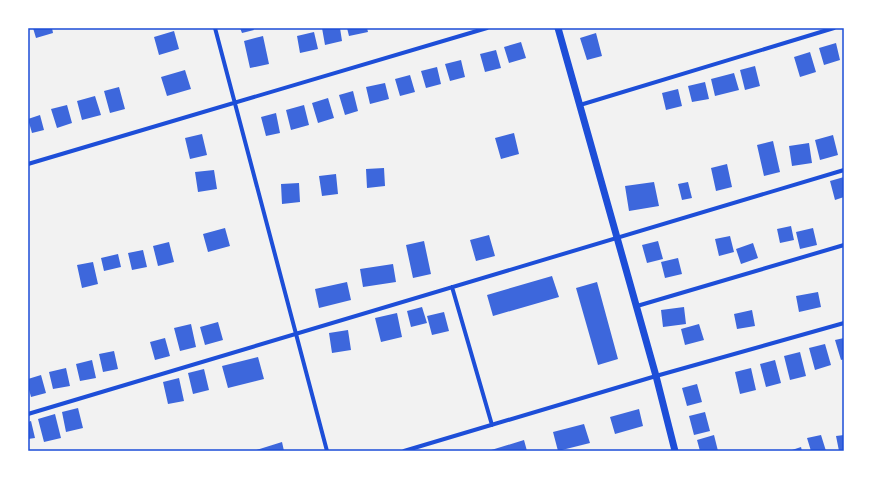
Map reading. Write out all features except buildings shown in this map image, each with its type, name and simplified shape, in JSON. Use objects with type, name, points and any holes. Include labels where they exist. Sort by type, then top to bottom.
[{"type":"street","points":[[215,28],[327,451]]},
{"type":"street","points":[[28,164],[488,28]]},
{"type":"street","points":[[558,28],[637,306],[675,451]]},
{"type":"street","points":[[580,105],[834,28]]},
{"type":"street","points":[[28,414],[844,170]]},
{"type":"street","points":[[637,306],[844,245]]},
{"type":"street","points":[[452,287],[492,425]]},
{"type":"street","points":[[404,451],[656,376],[844,323]]}]
